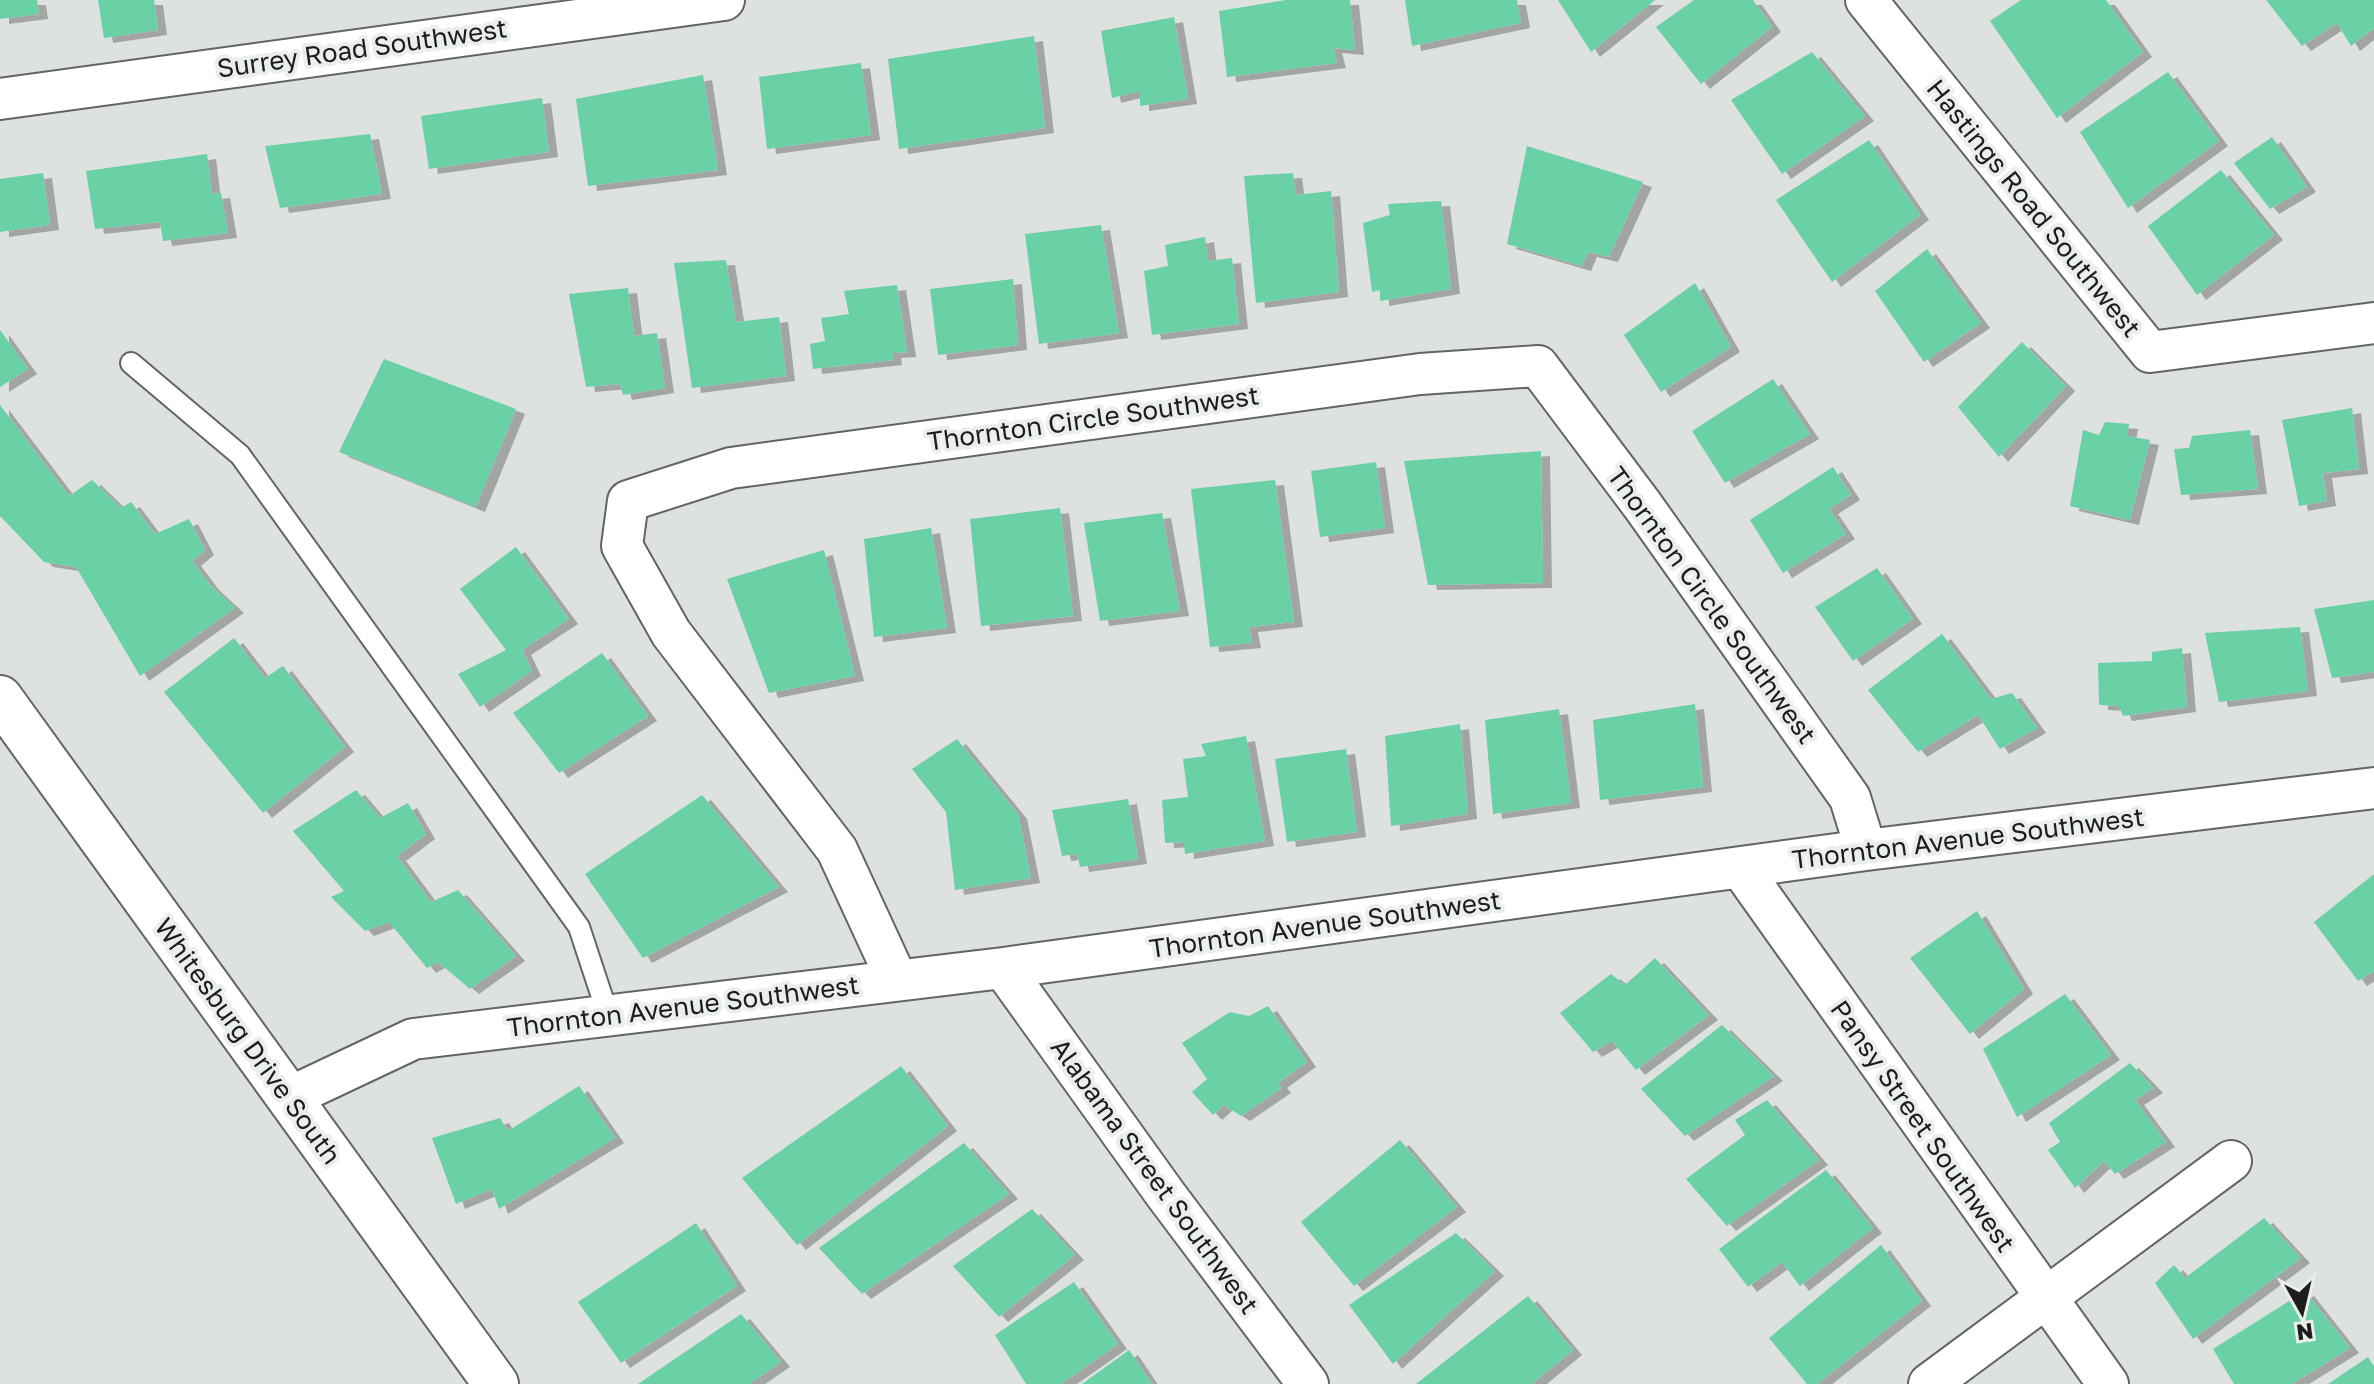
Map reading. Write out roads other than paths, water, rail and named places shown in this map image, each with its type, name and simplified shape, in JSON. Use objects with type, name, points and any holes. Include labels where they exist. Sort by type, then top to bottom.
[{"type":"main road","name":"Whitesburg Drive South","points":[[0,698],[496,1384]]},
{"type":"street","name":"Surrey Road Southwest","points":[[0,99],[465,16],[724,0]]},
{"type":"street","name":"Hastings Road Southwest","points":[[1866,0],[2150,352],[2374,323]]},
{"type":"street","name":"Thornton Circle Southwest","points":[[897,980],[837,850],[671,633],[622,546],[628,501],[731,468],[1420,374],[1538,366],[1643,506],[1850,798],[1866,850]]},
{"type":"street","name":"Thornton Avenue Southwest","points":[[288,1098],[413,1039],[1003,968],[1866,850],[2374,788]]},
{"type":"street","name":"Pansy Street Southwest","points":[[1740,867],[2108,1384]]},
{"type":"street","name":"Alabama Street Southwest","points":[[1003,968],[1166,1195],[1308,1384]]},
{"type":"street","points":[[1929,1384],[2231,1161]]},
{"type":"lane","points":[[131,363],[240,455],[579,927],[608,1015]]}]
